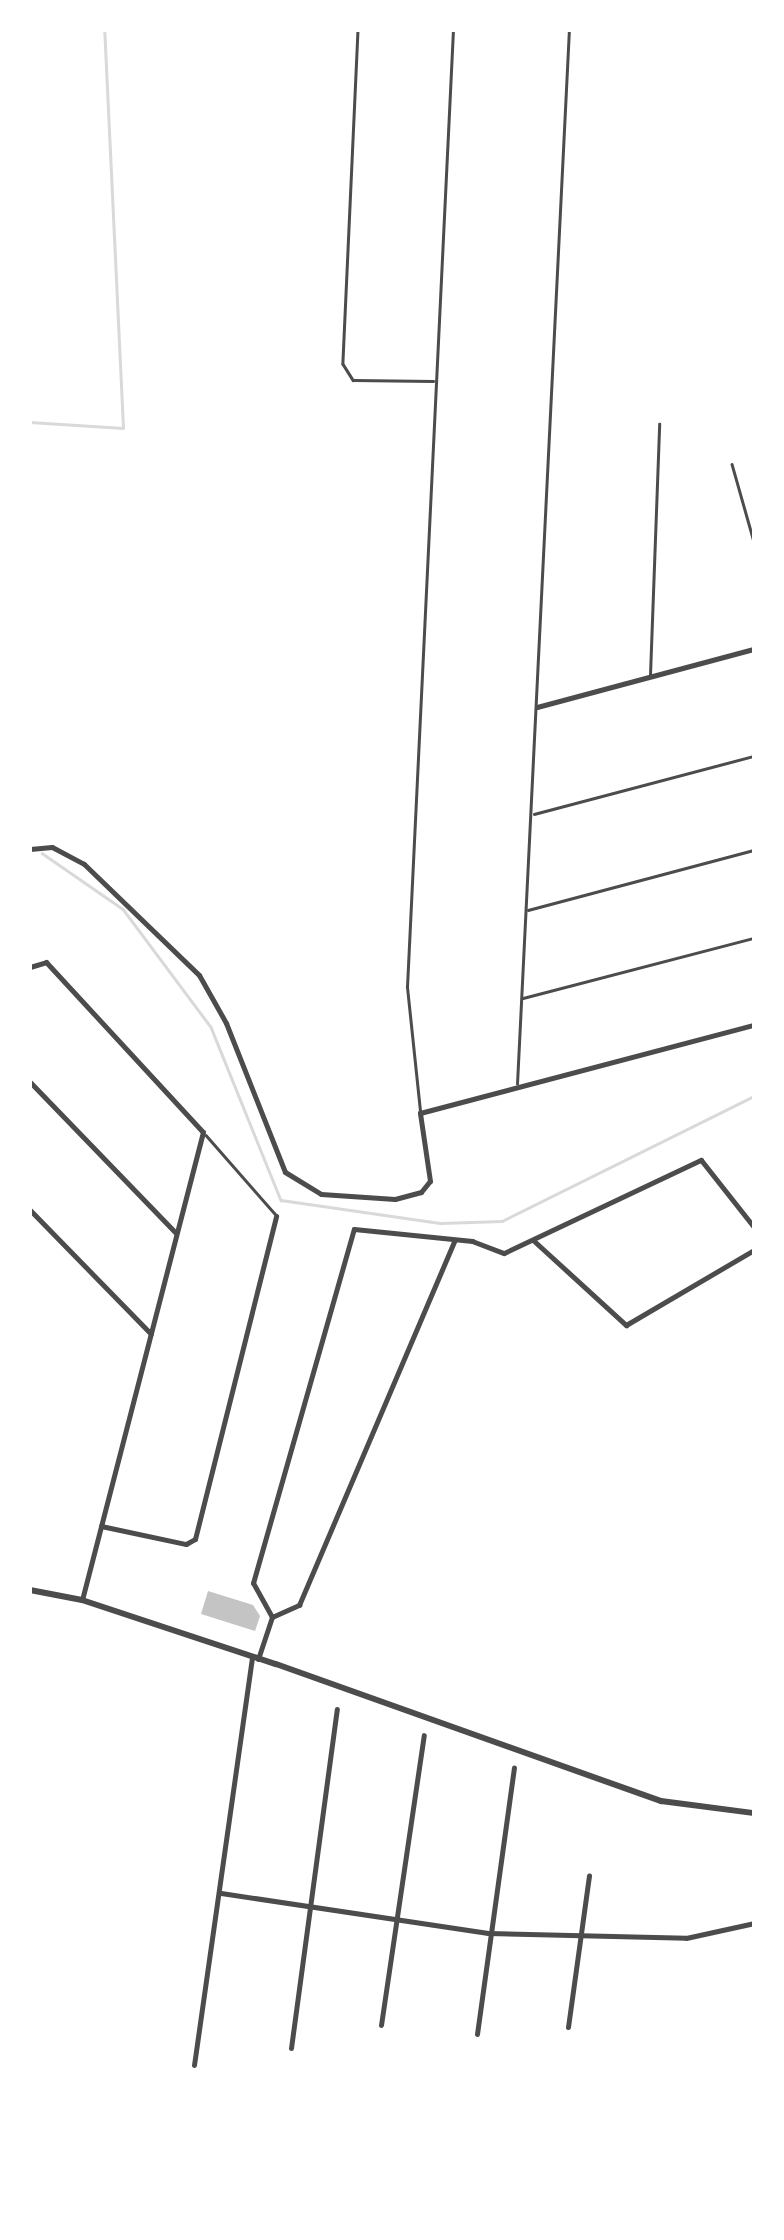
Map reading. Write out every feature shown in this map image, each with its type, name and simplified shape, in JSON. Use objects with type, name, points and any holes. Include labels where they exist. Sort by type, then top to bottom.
[{"type":"street","points":[[537,707],[754,650]]},
{"type":"street","points":[[30,848],[52,847],[84,864],[199,975],[296,1184],[343,1197],[421,1192],[430,1180],[420,1113],[517,1084],[754,1025]]},
{"type":"street","points":[[30,967],[46,962],[203,1132],[82,1600]]},
{"type":"street","points":[[30,1082],[176,1234]]},
{"type":"street","points":[[272,1617],[253,1583],[354,1229],[454,1241],[504,1254],[702,1160],[754,1227]]},
{"type":"street","points":[[30,1210],[150,1334]]},
{"type":"street","points":[[101,1526],[179,1542],[195,1539],[276,1216]]},
{"type":"street","points":[[194,2065],[255,1658],[272,1617],[298,1605],[454,1241]]},
{"type":"street","points":[[534,1241],[626,1325],[754,1250]]},
{"type":"street","points":[[30,1590],[82,1600],[660,1801],[754,1812]]},
{"type":"street","points":[[290,2048],[337,1709]]},
{"type":"street","points":[[381,2025],[424,1735]]},
{"type":"street","points":[[477,2034],[488,1933],[514,1768]]},
{"type":"street","points":[[568,2028],[590,1875]]},
{"type":"street","points":[[221,1893],[488,1933],[686,1938],[754,1922]]},
{"type":"lane","points":[[358,30],[343,364],[353,380],[435,381]]},
{"type":"lane","points":[[420,1113],[407,988],[453,30]]},
{"type":"lane","points":[[517,1084],[569,30]]},
{"type":"lane","points":[[650,677],[660,424]]},
{"type":"lane","points":[[732,464],[754,542]]},
{"type":"lane","points":[[532,814],[754,756]]},
{"type":"lane","points":[[527,910],[754,850]]},
{"type":"lane","points":[[521,999],[754,938]]},
{"type":"lane","points":[[203,1132],[276,1216]]},
{"type":"building","points":[[208,1591],[253,1605],[260,1616],[255,1631],[201,1614]]},
{"type":"waterway","points":[[30,422],[123,428],[104,30]]},
{"type":"waterway","points":[[42,853],[123,909],[211,1027],[281,1200],[441,1223],[502,1221],[754,1096]]}]
